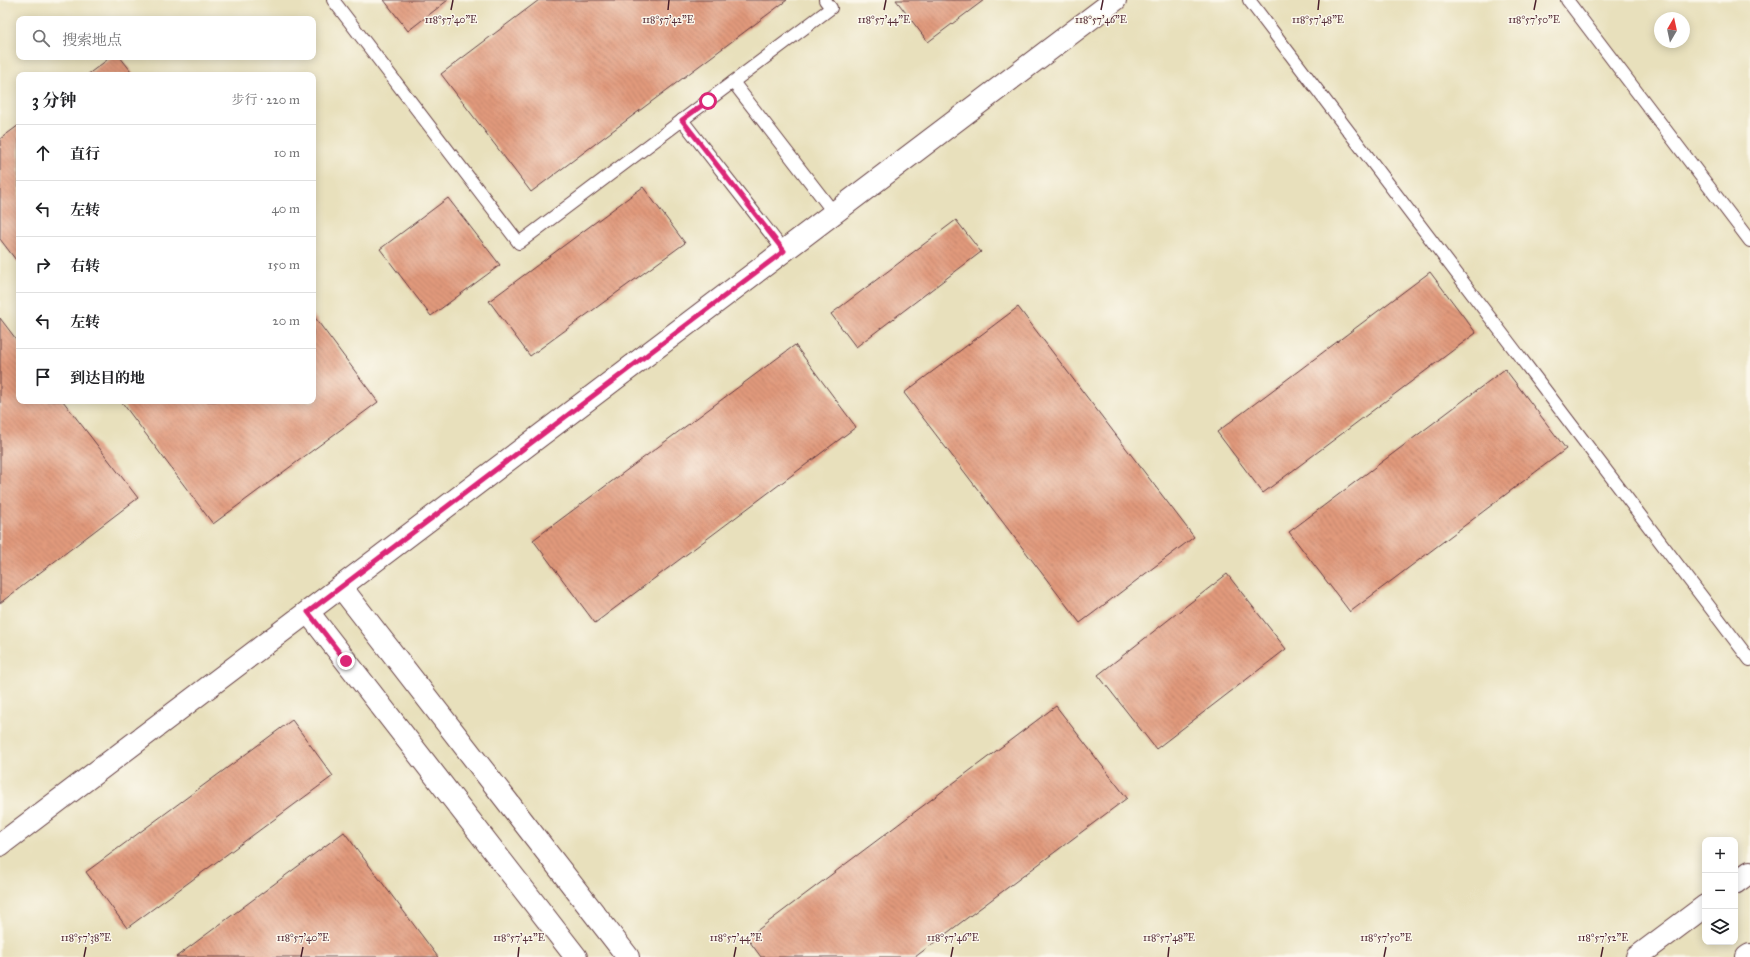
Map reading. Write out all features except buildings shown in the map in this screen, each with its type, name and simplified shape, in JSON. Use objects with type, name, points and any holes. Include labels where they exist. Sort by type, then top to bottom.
[{"type":"street","points":[[0,845],[1115,0]]},
{"type":"street","points":[[341,587],[628,957]]},
{"type":"street","points":[[308,612],[576,957]]},
{"type":"street","points":[[1738,881],[1750,872]]},
{"type":"street","points":[[1637,957],[1702,908]]},
{"type":"lane","points":[[333,0],[520,243],[831,8],[825,0]]},
{"type":"lane","points":[[1249,0],[1750,660]]},
{"type":"lane","points":[[1567,0],[1750,241]]},
{"type":"lane","points":[[733,82],[834,213]]},
{"type":"lane","points":[[682,120],[784,251]]},
{"type":"route","points":[[346,661],[308,612],[784,251],[682,120],[708,101]]}]
